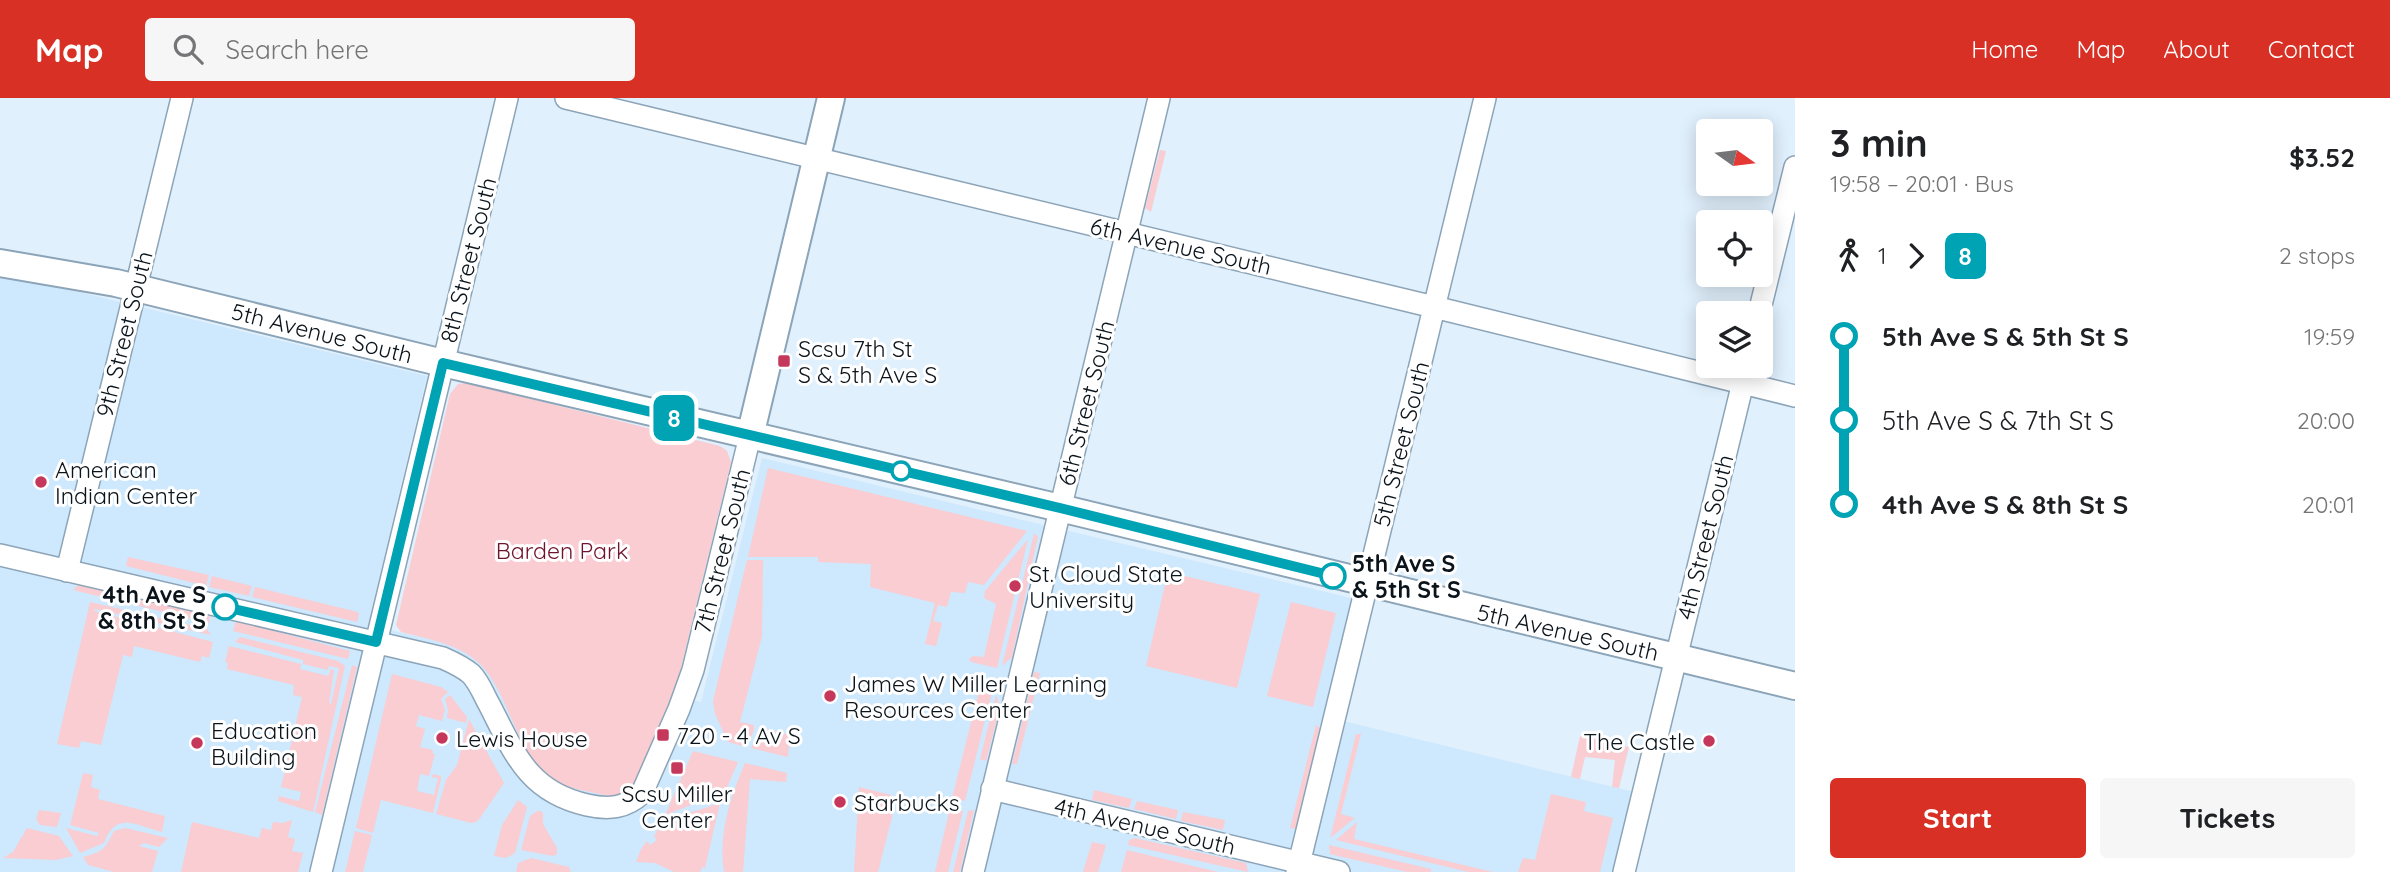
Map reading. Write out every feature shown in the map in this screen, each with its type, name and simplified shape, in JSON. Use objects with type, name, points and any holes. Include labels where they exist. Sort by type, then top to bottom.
[{"type":"street","name":"9th Street South","points":[[67,571],[126,285],[181,98]]},
{"type":"street","name":"8th Street South","points":[[321,872],[507,98]]},
{"type":"street","name":"6th Avenue South","points":[[566,98],[1434,307],[1696,364]]},
{"type":"street","name":"7th Street South","points":[[376,642],[443,658],[471,675],[520,763],[538,784],[560,798],[595,807],[618,808],[642,793],[680,709],[693,670],[831,98]]},
{"type":"street","name":"6th Street South","points":[[973,872],[1159,98]]},
{"type":"street","name":"5th Street South","points":[[1299,867],[1485,98]]},
{"type":"street","points":[[1762,301],[1795,167]]},
{"type":"street","name":"5th Avenue South","points":[[0,244],[126,285]]},
{"type":"street","name":"5th Avenue South","points":[[0,263],[126,285],[1795,686]]},
{"type":"street","name":"4th Street South","points":[[1624,872],[1744,378]]},
{"type":"street","name":"6th Avenue South","points":[[1752,378],[1795,396]]},
{"type":"street","points":[[0,555],[376,642]]},
{"type":"street","name":"4th Avenue South","points":[[992,789],[1299,867],[1339,872]]},
{"type":"shaded area","name":"St. Cloud State University","points":[[0,273],[427,376],[368,625],[701,702],[762,458],[1355,599],[1327,717],[1634,792],[1615,872],[0,872]]},
{"type":"green space","points":[[1160,150],[1166,151],[1151,212],[1145,208]]},
{"type":"green space","name":"Barden Park","points":[[467,383],[720,446],[727,451],[731,462],[678,680],[637,782],[621,795],[611,796],[574,788],[559,783],[544,772],[532,759],[500,693],[480,664],[453,647],[401,632],[396,625],[450,394],[458,384]]},
{"type":"green space","points":[[768,468],[1027,531],[984,585],[968,582],[965,593],[951,592],[947,607],[938,605],[933,621],[942,623],[936,646],[925,644],[935,603],[870,587],[871,564],[818,562],[818,557],[748,557]]},
{"type":"green space","points":[[1034,534],[1038,536],[1012,657],[1002,666]]},
{"type":"green space","points":[[1028,539],[997,668],[971,662],[969,659],[973,656],[984,657],[996,604],[984,598],[985,591]]},
{"type":"green space","points":[[128,557],[209,575],[206,586],[126,566]]},
{"type":"green space","points":[[747,560],[763,560],[762,636],[740,722],[754,725],[746,747],[728,742],[715,714],[713,701]]},
{"type":"green space","points":[[1168,572],[1260,594],[1237,688],[1146,666]]},
{"type":"green space","points":[[212,576],[252,586],[249,596],[209,587]]},
{"type":"green space","points":[[79,584],[210,614],[209,623],[73,590]]},
{"type":"green space","points":[[255,587],[354,611],[359,613],[357,622],[252,597]]},
{"type":"green space","points":[[90,602],[207,629],[211,635],[95,609],[94,611],[213,642],[209,658],[202,656],[200,662],[134,646],[132,657],[123,655],[101,745],[81,741],[79,748],[57,744]]},
{"type":"green space","points":[[1291,602],[1336,613],[1313,707],[1267,696]]},
{"type":"green space","points":[[236,621],[350,651],[348,659],[233,631]]},
{"type":"green space","points":[[240,637],[338,661],[345,666],[313,812],[278,801],[279,796],[299,801],[301,792],[281,787],[302,697],[293,695],[294,685],[227,669],[228,663],[225,662],[229,646],[301,664],[300,669],[328,676],[331,669],[334,670],[331,704],[339,668],[329,666],[328,670],[303,664],[303,660],[235,642]]},
{"type":"green space","points":[[352,665],[357,667],[322,815],[315,812]]},
{"type":"green space","points":[[1034,672],[1040,673],[1017,764],[1012,764]]},
{"type":"green space","points":[[392,674],[441,687],[448,692],[441,699],[445,710],[442,721],[419,715],[416,726],[425,729],[420,747],[433,750],[432,753],[435,754],[429,776],[420,774],[417,791],[434,795],[438,778],[432,777],[433,774],[441,776],[441,779],[433,813],[381,800],[373,833],[356,828]]},
{"type":"green space","points":[[967,686],[992,692],[965,801],[952,798],[978,695],[964,690]]},
{"type":"green space","points":[[450,695],[467,717],[466,723],[447,718],[445,699]]},
{"type":"green space","points":[[996,695],[1000,707],[986,761],[980,759]]},
{"type":"green space","points":[[469,719],[504,783],[480,818],[471,823],[436,814],[446,780],[457,765]]},
{"type":"green space","points":[[1316,725],[1321,729],[1297,829],[1290,828]]},
{"type":"green space","points":[[762,728],[790,735],[788,757],[751,748]]},
{"type":"green space","points":[[1356,734],[1361,734],[1341,814],[1355,818],[1330,838]]},
{"type":"green space","points":[[1580,736],[1629,747],[1619,788],[1612,787],[1615,760],[1585,757],[1580,779],[1571,777]]},
{"type":"green space","points":[[693,751],[738,762],[725,792],[665,815]]},
{"type":"green space","points":[[745,763],[787,773],[786,782],[750,779],[743,872],[724,872],[724,830]]},
{"type":"green space","points":[[83,773],[93,775],[91,787],[100,790],[98,799],[165,816],[162,832],[135,824],[121,824],[114,827],[104,843],[80,853],[66,828],[97,836],[99,833],[70,825]]},
{"type":"green space","points":[[859,787],[891,795],[887,807],[894,809],[878,872],[854,872]]},
{"type":"green space","points":[[1094,790],[1132,799],[1129,808],[1092,800]]},
{"type":"green space","points":[[1551,794],[1586,802],[1584,811],[1613,818],[1600,872],[1518,872],[1523,858],[1535,860]]},
{"type":"green space","points":[[518,800],[527,807],[515,853],[506,858],[494,856],[502,825]]},
{"type":"green space","points":[[1137,801],[1178,810],[1176,819],[1134,809]]},
{"type":"green space","points":[[720,803],[705,868],[702,867],[700,872],[674,872],[655,863],[636,862],[647,841],[650,845],[657,840],[654,836],[662,822]]},
{"type":"green space","points":[[950,808],[963,811],[948,872],[935,872]]},
{"type":"green space","points":[[39,810],[61,813],[57,827],[40,825],[36,819]]},
{"type":"green space","points":[[974,810],[960,872],[953,872],[968,811]]},
{"type":"green space","points":[[537,811],[543,814],[543,824],[557,848],[557,854],[553,856],[521,850],[530,816]]},
{"type":"green space","points":[[1183,812],[1225,820],[1223,830],[1181,821]]},
{"type":"green space","points":[[292,820],[288,837],[295,839],[292,851],[303,853],[298,872],[181,872],[192,822],[259,838],[262,828],[271,830],[273,822]]},
{"type":"green space","points":[[1357,822],[1354,839],[1493,872],[1468,872],[1336,840]]},
{"type":"green space","points":[[27,828],[59,836],[73,856],[56,860],[3,858],[13,852]]},
{"type":"green space","points":[[125,828],[168,838],[159,847],[144,843],[139,846],[158,851],[152,872],[114,872],[88,865],[83,857],[99,851],[114,831]]},
{"type":"green space","points":[[355,831],[372,835],[363,872],[345,872]]},
{"type":"green space","points":[[1135,838],[1246,863],[1248,872],[1128,845],[1129,840]]},
{"type":"green space","points":[[1092,842],[1106,845],[1098,872],[1083,872]]},
{"type":"green space","points":[[1329,845],[1431,869],[1431,872],[1407,872],[1330,854]]},
{"type":"green space","points":[[1127,850],[1218,872],[1121,872]]},
{"type":"green space","points":[[531,858],[569,867],[571,872],[516,872],[518,863]]},
{"type":"bus line","name":"8","points":[[225,607],[376,642],[443,363],[1060,508],[1333,576]]},
{"type":"place","name":"Scsu 7th St S & 5th Ave S","points":[[784,361]]},
{"type":"place","name":"American Indian Center","points":[[41,482]]},
{"type":"place","name":"5th Ave S & 5th St S","points":[[1333,576]]},
{"type":"place","name":"St. Cloud State University","points":[[1015,586]]},
{"type":"place","name":"4th Ave S & 8th St S","points":[[225,607]]},
{"type":"place","name":"James W Miller Learning Resources Center","points":[[830,696]]},
{"type":"place","name":"720 - 4 Av S","points":[[663,735]]},
{"type":"place","name":"Lewis House","points":[[442,738]]},
{"type":"place","name":"The Castle","points":[[1709,741]]},
{"type":"place","name":"Education Building","points":[[197,743]]},
{"type":"place","name":"Scsu Miller Center","points":[[677,768]]},
{"type":"place","name":"Starbucks","points":[[840,802]]}]
